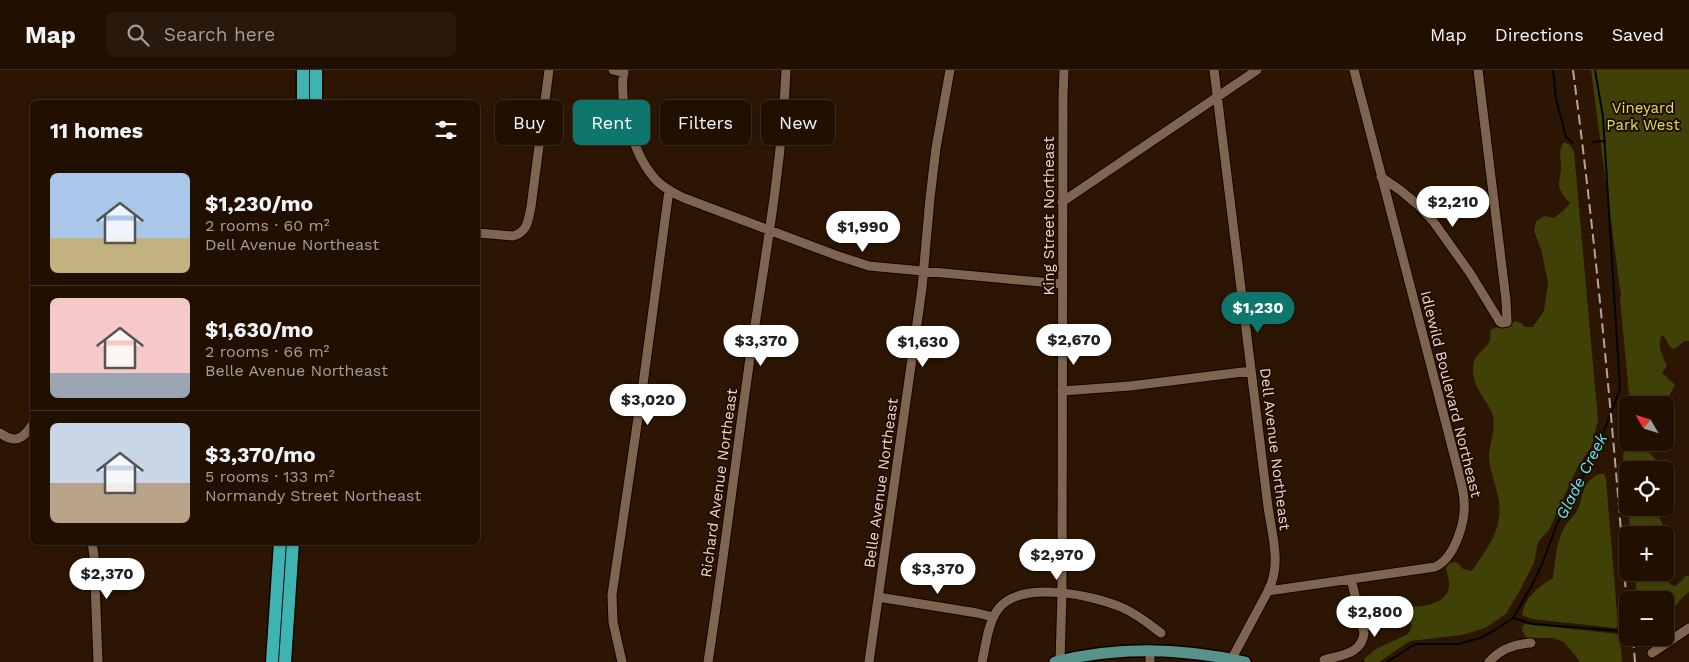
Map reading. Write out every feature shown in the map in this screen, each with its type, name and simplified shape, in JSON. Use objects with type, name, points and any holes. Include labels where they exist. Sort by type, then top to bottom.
[{"type":"highway","points":[[303,70],[303,100]]},
{"type":"highway","points":[[316,70],[316,100]]},
{"type":"highway","points":[[272,662],[280,545]]},
{"type":"highway","points":[[285,662],[293,545]]},
{"type":"main road","points":[[1058,662],[1106,653],[1150,656],[1186,652],[1245,662]]},
{"type":"street","points":[[480,233],[514,236],[518,235],[528,224],[549,70]]},
{"type":"street","points":[[613,70],[624,72],[624,102],[637,150],[651,174],[669,190],[684,198],[860,264],[1062,284]]},
{"type":"street","name":"Richard Avenue Northeast","points":[[708,662],[782,138],[786,70]]},
{"type":"street","name":"Belle Avenue Northeast","points":[[869,662],[924,271],[936,148],[950,70]]},
{"type":"street","name":"King Street Northeast","points":[[1058,662],[1062,593],[1064,70]]},
{"type":"street","name":"Dell Avenue Northeast","points":[[1214,70],[1276,567],[1275,576],[1268,592]]},
{"type":"street","points":[[1062,202],[1257,70]]},
{"type":"street","name":"Idlewild Boulevard Northeast","points":[[1268,592],[1436,567],[1451,553],[1456,542],[1465,508],[1458,470],[1354,70]]},
{"type":"street","points":[[1381,177],[1418,205],[1433,222],[1470,273],[1500,322],[1506,322],[1507,314],[1478,70]]},
{"type":"street","points":[[622,662],[613,622],[612,595],[669,190]]},
{"type":"street","points":[[1062,392],[1130,386],[1251,371]]},
{"type":"street","points":[[0,433],[7,438],[16,439],[28,432],[30,428]]},
{"type":"street","points":[[92,545],[98,662]]},
{"type":"street","points":[[1324,660],[1358,648],[1363,639],[1351,579]]},
{"type":"street","points":[[1231,661],[1268,592]]},
{"type":"street","points":[[982,662],[993,617],[1004,603],[1015,596],[1030,593],[1062,593],[1094,597],[1136,615],[1161,633]]},
{"type":"street","points":[[878,597],[993,617]]},
{"type":"street","points":[[1362,627],[1388,621]]},
{"type":"street","points":[[1652,653],[1689,628]]},
{"type":"street","points":[[1489,662],[1492,658],[1516,644],[1531,643]]},
{"type":"green space","name":"Vineyard Park West","points":[[1591,70],[1689,70],[1689,341],[1685,341],[1674,349],[1670,347],[1662,335],[1660,347],[1667,366],[1662,373],[1675,385],[1669,396],[1629,396],[1621,296]]},
{"type":"green space","points":[[1564,142],[1570,145],[1574,152],[1598,420],[1591,447],[1577,468],[1549,530],[1538,542],[1534,563],[1506,614],[1485,628],[1462,635],[1410,641],[1379,662],[1365,662],[1364,659],[1376,649],[1408,634],[1412,626],[1409,618],[1389,617],[1386,612],[1388,609],[1398,604],[1421,606],[1439,601],[1444,597],[1449,587],[1446,568],[1449,563],[1457,562],[1463,569],[1472,571],[1494,536],[1500,507],[1489,460],[1494,428],[1493,418],[1475,381],[1473,375],[1474,362],[1489,342],[1490,330],[1515,321],[1525,327],[1533,327],[1544,311],[1548,282],[1541,249],[1534,231],[1536,221],[1545,216],[1554,218],[1570,203],[1562,193],[1559,184],[1561,170],[1560,152]]},
{"type":"green space","points":[[1624,451],[1648,451],[1656,461],[1623,461]]},
{"type":"green space","points":[[1604,474],[1606,479],[1618,625],[1616,628],[1531,619],[1522,615],[1526,603],[1533,593],[1553,578],[1556,553],[1561,534],[1578,509],[1586,485],[1593,477]]},
{"type":"green space","points":[[1629,516],[1659,516],[1664,526],[1630,526]]},
{"type":"green space","points":[[1686,576],[1689,576],[1689,592],[1674,608],[1674,591],[1636,591],[1636,581],[1668,581],[1676,586]]},
{"type":"green space","points":[[1523,625],[1618,634],[1622,662],[1580,662],[1564,642],[1554,638],[1527,638],[1522,631]]},
{"type":"waterway","points":[[1553,70],[1556,99],[1566,137],[1573,143]]},
{"type":"waterway","name":"Glade Creek","points":[[1387,662],[1415,644],[1458,644],[1480,638],[1513,618],[1543,562],[1557,524],[1595,454],[1620,389],[1603,117],[1595,70]]},
{"type":"waterway","points":[[1593,142],[1604,141]]},
{"type":"waterway","points":[[1513,618],[1533,624],[1619,631]]},
{"type":"railway","points":[[1573,70],[1590,207],[1604,345],[1626,591]]},
{"type":"railway","points":[[1634,646],[1635,662]]}]
